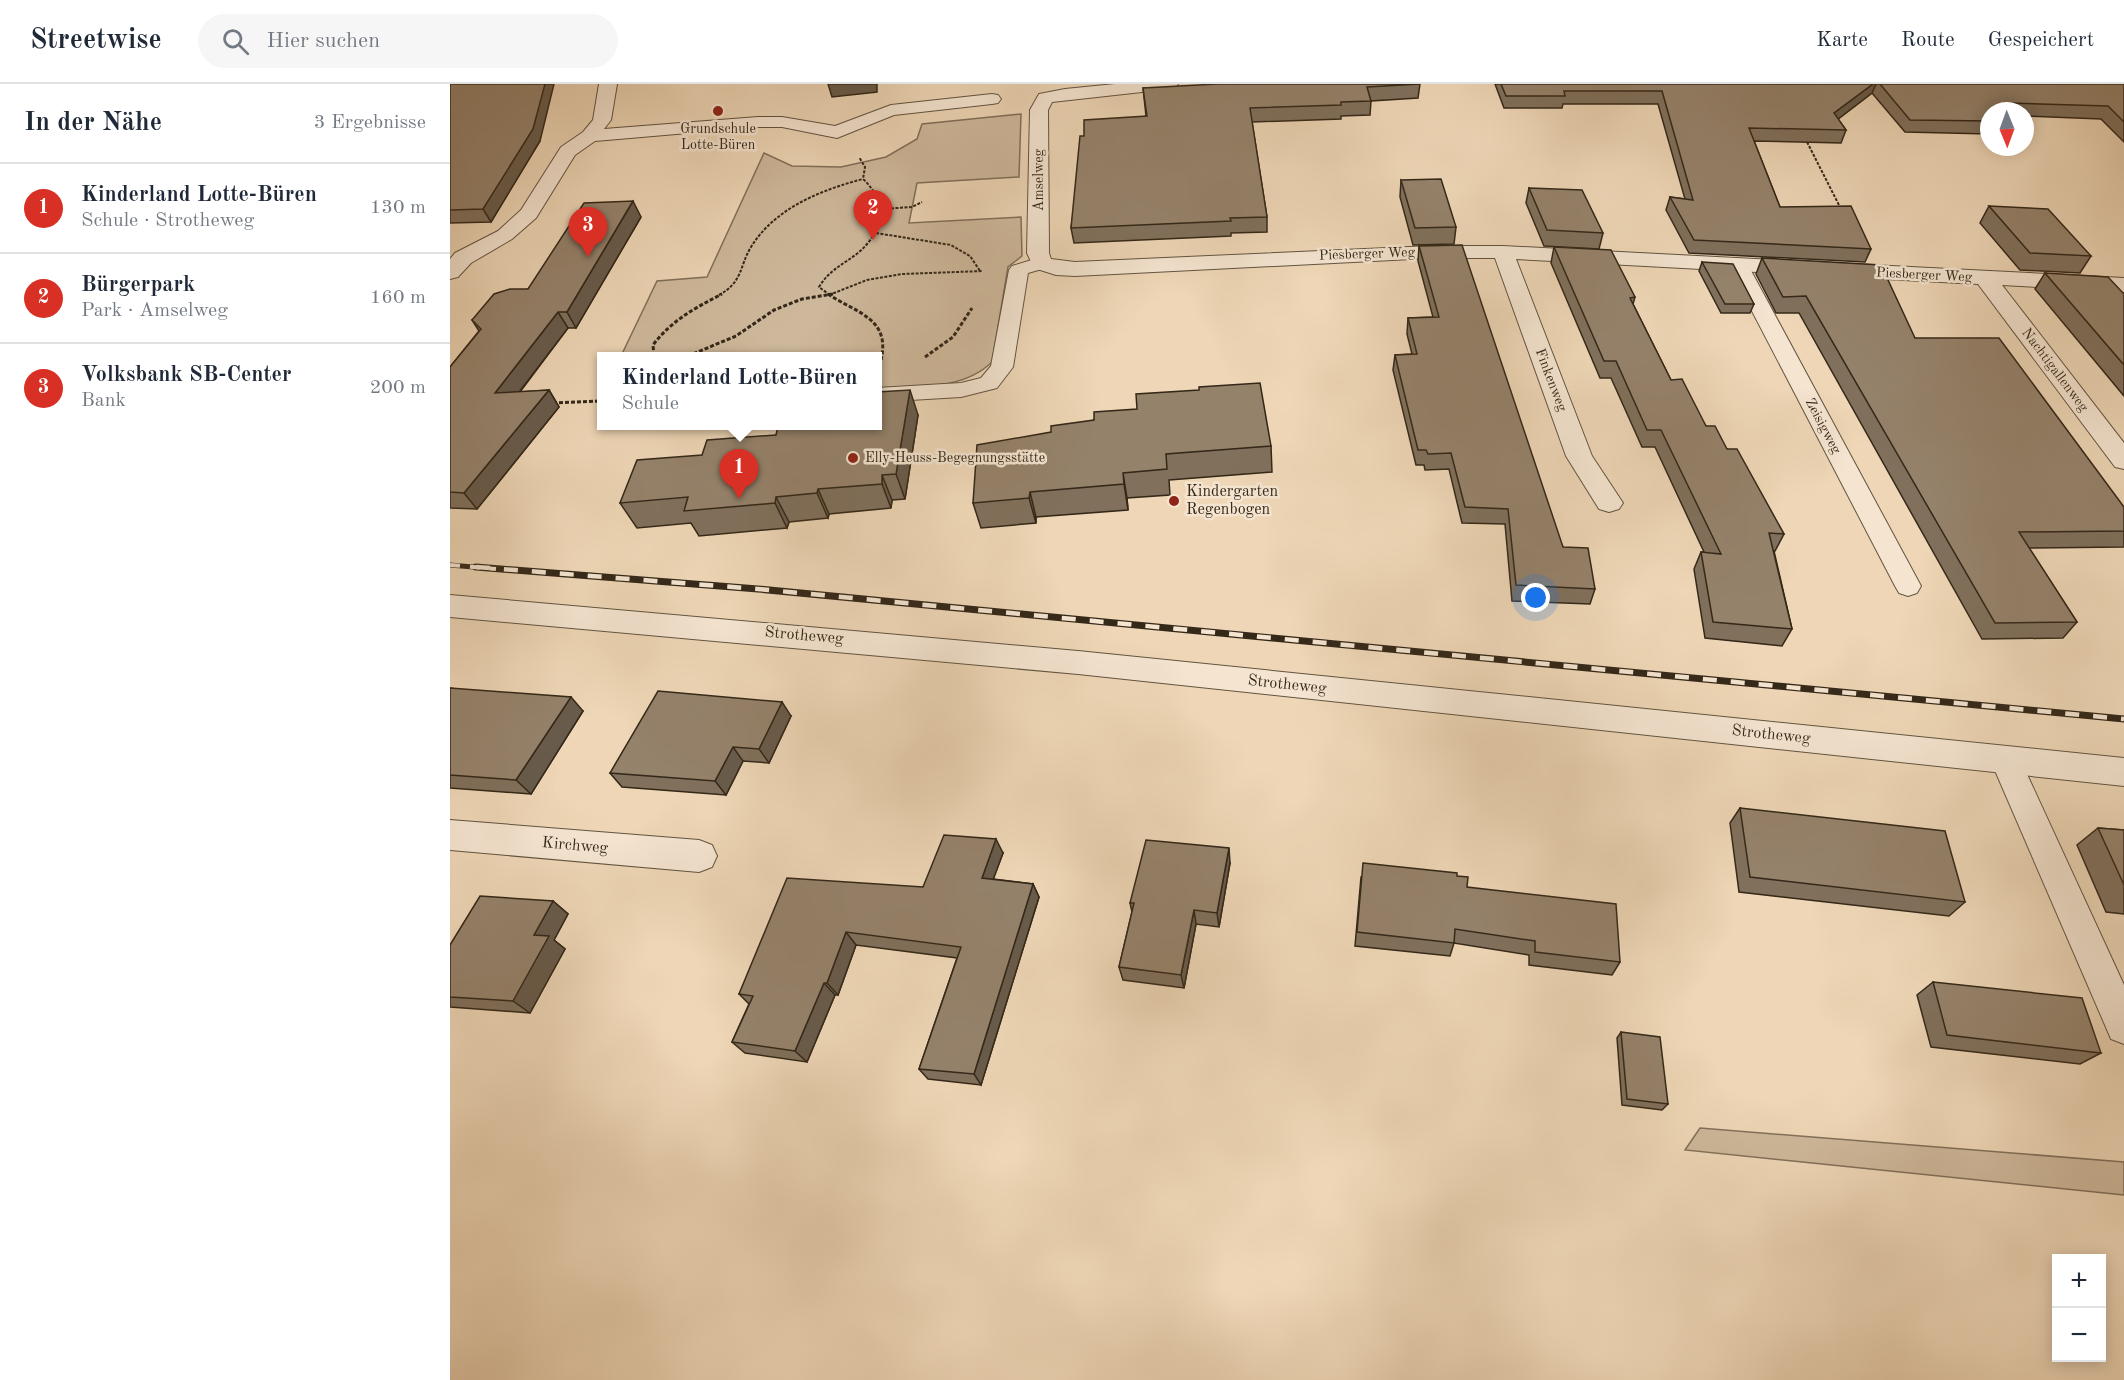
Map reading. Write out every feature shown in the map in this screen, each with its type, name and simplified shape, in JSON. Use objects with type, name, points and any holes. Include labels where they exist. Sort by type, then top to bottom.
[{"type":"street","points":[[454,262],[505,235],[529,214],[568,151],[590,135],[602,120],[609,84]]},
{"type":"street","name":"Amselweg","points":[[1042,263],[1038,253],[1040,110],[1045,98],[1168,84]]},
{"type":"street","points":[[590,135],[766,122],[782,122],[837,132],[891,110],[992,99]]},
{"type":"street","name":"Piesberger Weg","points":[[1042,263],[1056,268],[1075,269],[1340,255],[1503,252],[2124,285]]},
{"type":"street","name":"Finkenweg","points":[[1503,252],[1579,456],[1609,503]]},
{"type":"street","name":"Nachtigallenweg","points":[[1986,279],[2124,461]]},
{"type":"street","name":"Strotheweg","points":[[450,606],[681,624],[986,653],[2124,771]]},
{"type":"street","name":"Kirchweg","points":[[450,835],[699,856]]},
{"type":"lane","points":[[882,395],[961,390],[989,383],[1002,367],[1019,270],[1042,263]]},
{"type":"lane","name":"Zeisigweg","points":[[1738,265],[1908,586]]},
{"type":"lane","points":[[2005,759],[2124,1026]]},
{"type":"path","points":[[837,132],[859,156],[865,167],[863,179]]},
{"type":"path","points":[[1803,135],[1871,272]]},
{"type":"path","points":[[863,179],[879,194],[882,209],[876,233],[863,250],[823,278],[819,287],[828,296],[873,321],[885,334],[886,349],[882,358]]},
{"type":"path","points":[[654,352],[653,345],[666,328],[690,310],[729,290],[742,274],[749,250],[762,231],[807,197],[832,186],[863,179]]},
{"type":"path","points":[[882,209],[912,207],[922,202]]},
{"type":"path","points":[[876,233],[951,244],[970,256],[980,272],[978,280]]},
{"type":"path","points":[[699,352],[736,336],[774,310],[802,300],[828,296],[867,280],[902,274],[1019,270]]},
{"type":"path","points":[[921,359],[948,344],[964,326],[974,298]]},
{"type":"path","points":[[542,404],[597,401]]},
{"type":"shaded area","points":[[1021,114],[1019,177],[917,183],[909,223],[1021,217],[1022,256],[1008,267],[992,362],[967,378],[953,382],[923,387],[882,388],[882,352],[623,352],[657,281],[707,277],[764,153],[792,166],[841,167],[886,157],[917,139],[922,124]]},
{"type":"shaded area","points":[[1700,1128],[2124,1162],[2124,1195],[1685,1150]]},
{"type":"building","points":[[450,84],[545,84],[533,129],[483,209],[450,210]]},
{"type":"building","points":[[1217,84],[1420,84],[1367,87],[1371,101],[1341,102],[1341,105],[1250,108],[1267,217],[1230,218],[1231,221],[1071,228],[1080,136],[1084,136],[1084,120],[1147,116],[1143,88]]},
{"type":"building","points":[[1501,84],[1873,84],[1834,113],[1846,130],[1749,128],[1780,207],[1851,206],[1871,249],[1694,240],[1670,197],[1693,200],[1662,91],[1564,91],[1565,96],[1506,96]]},
{"type":"building","points":[[1880,84],[2124,84],[2124,122],[2108,106],[2034,102],[1980,102],[1980,121],[1910,120]]},
{"type":"building","points":[[1441,179],[1456,227],[1415,228],[1401,180]]},
{"type":"building","points":[[1529,188],[1582,190],[1603,233],[1547,230]]},
{"type":"building","points":[[633,201],[567,312],[558,312],[495,393],[549,390],[464,493],[450,492],[450,367],[481,329],[472,320],[494,294],[510,289],[528,289],[584,203]]},
{"type":"building","points":[[1989,206],[2048,209],[2091,256],[2030,253]]},
{"type":"building","points":[[1462,245],[1563,547],[1588,548],[1595,589],[1516,585],[1508,509],[1465,507],[1451,453],[1428,454],[1426,450],[1418,450],[1395,355],[1417,354],[1408,318],[1439,317],[1419,246]]},
{"type":"building","points":[[1554,247],[1611,250],[1635,297],[1630,298],[1671,380],[1682,379],[1706,426],[1715,426],[1727,449],[1737,449],[1784,534],[1769,533],[1792,629],[1713,622],[1701,552],[1721,554],[1661,430],[1647,430],[1616,361],[1604,361]]},
{"type":"building","points":[[1762,258],[1881,265],[1915,338],[1999,338],[2124,507],[2124,531],[2019,532],[2077,622],[1995,623],[1806,296],[1783,297]]},
{"type":"building","points":[[1702,262],[1733,264],[1754,304],[1725,304]]},
{"type":"building","points":[[2045,273],[2108,277],[2124,294],[2124,365]]},
{"type":"building","points":[[1260,383],[1271,446],[1166,454],[1167,469],[1123,473],[1124,484],[1030,492],[1029,498],[973,503],[977,445],[1051,432],[1051,426],[1094,420],[1094,412],[1137,409],[1136,394]]},
{"type":"building","points":[[910,390],[896,474],[882,475],[882,484],[818,489],[817,493],[776,497],[775,503],[684,511],[688,497],[620,503],[637,460],[702,455],[707,440],[776,435],[777,430],[882,430],[882,392]]},
{"type":"building","points":[[450,688],[571,697],[516,780],[450,775]]},
{"type":"building","points":[[658,691],[782,702],[759,749],[733,747],[715,781],[610,773]]},
{"type":"building","points":[[1740,808],[1945,831],[1965,902],[1750,877]]},
{"type":"building","points":[[2098,828],[2124,830],[2124,885]]},
{"type":"building","points":[[944,835],[996,839],[982,878],[1033,884],[974,1074],[919,1069],[961,947],[846,932],[827,983],[824,983],[795,1051],[732,1042],[753,996],[739,994],[787,878],[923,887]]},
{"type":"building","points":[[1146,840],[1229,848],[1217,913],[1194,910],[1181,975],[1119,967],[1134,903],[1130,903]]},
{"type":"building","points":[[1363,863],[1457,873],[1457,876],[1468,877],[1467,887],[1616,904],[1620,962],[1535,952],[1535,941],[1455,929],[1454,943],[1357,932]]},
{"type":"building","points":[[480,896],[553,901],[534,935],[549,936],[513,1001],[450,997],[450,945]]},
{"type":"building","points":[[1933,982],[2082,998],[2101,1053],[1947,1035]]},
{"type":"building","points":[[1621,1032],[1660,1037],[1668,1104],[1627,1099]]},
{"type":"railway","points":[[450,565],[496,569]]},
{"type":"railway","points":[[476,567],[758,589],[2124,719]]},
{"type":"place","name":"Grundschule Lotte-Büren","points":[[718,111]]},
{"type":"place","name":"Bürgerpark","points":[[873,240]]},
{"type":"place","name":"Volksbank SB-Center","points":[[588,257]]},
{"type":"place","name":"Elly-Heuss-Begegnungsstätte","points":[[853,458]]},
{"type":"place","name":"Kinderland Lotte-Büren","points":[[739,499]]},
{"type":"place","name":"Kindergarten Regenbogen","points":[[1174,501]]}]
